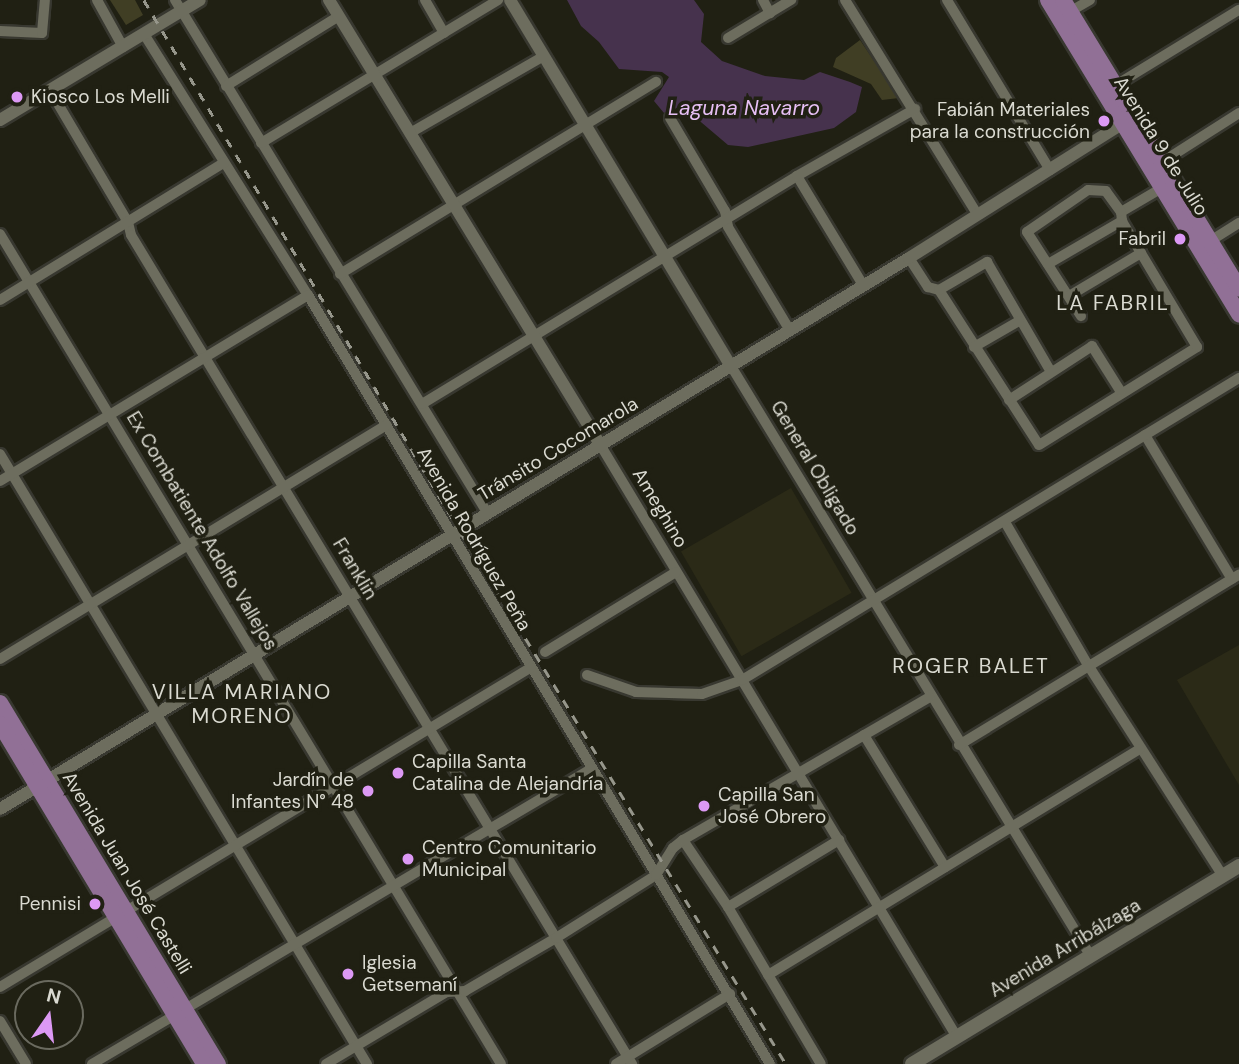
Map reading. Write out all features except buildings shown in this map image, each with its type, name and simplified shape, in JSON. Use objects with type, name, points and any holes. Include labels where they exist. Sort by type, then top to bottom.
[{"type":"main road","name":"Avenida 9 de Julio","points":[[1048,0],[1064,10],[1109,90],[1204,244],[1239,314]]},
{"type":"main road","name":"Avenida 9 de Julio","points":[[1204,244],[1239,288]]},
{"type":"main road","name":"Avenida Juan José Castelli","points":[[0,703],[42,785]]},
{"type":"main road","name":"Avenida Juan José Castelli","points":[[0,724],[42,785],[180,1013],[218,1064]]},
{"type":"main road","name":"Avenida Arribálzaga","points":[[912,1064],[1239,866]]},
{"type":"main road","name":"Avenida Juan José Castelli","points":[[180,1013],[204,1064]]},
{"type":"street","points":[[0,31],[42,33],[45,0]]},
{"type":"street","points":[[97,0],[123,47]]},
{"type":"street","points":[[1,119],[51,92],[144,34],[178,6],[200,0]]},
{"type":"street","name":"Ameghino","points":[[329,0],[957,1037]]},
{"type":"street","points":[[425,0],[444,33]]},
{"type":"street","points":[[261,143],[498,0]]},
{"type":"street","name":"General Obligado","points":[[510,0],[959,745],[1090,955]]},
{"type":"street","points":[[763,0],[770,13]]},
{"type":"street","points":[[728,38],[791,0]]},
{"type":"street","points":[[845,0],[915,109],[977,214]]},
{"type":"street","points":[[947,0],[1050,170]]},
{"type":"street","points":[[1064,10],[1090,0]]},
{"type":"street","name":"Avenida Rodríguez Peña","points":[[178,6],[488,514]]},
{"type":"street","points":[[1109,90],[1239,10]]},
{"type":"street","points":[[226,86],[339,16]]},
{"type":"street","name":"Avenida Rodríguez Peña","points":[[144,34],[308,295],[770,1064]]},
{"type":"street","points":[[410,133],[542,57]]},
{"type":"street","points":[[340,274],[656,82]]},
{"type":"street","name":"Franklin","points":[[51,92],[128,222],[131,235],[630,1061]]},
{"type":"street","points":[[422,404],[797,176],[915,109]]},
{"type":"street","points":[[1156,166],[1239,113]]},
{"type":"street","points":[[670,118],[727,218],[728,227],[789,329]]},
{"type":"street","name":"Tránsito Cocomarola","points":[[0,809],[601,446],[1128,121]]},
{"type":"street","points":[[0,300],[224,163]]},
{"type":"street","points":[[797,176],[863,285]]},
{"type":"street","points":[[1048,264],[1167,185]]},
{"type":"street","points":[[909,258],[928,287],[939,290],[1039,445],[1197,347],[1106,191],[1088,190],[1027,232],[1081,316]]},
{"type":"street","points":[[1204,244],[1239,223]]},
{"type":"street","name":"Ex Combatiente Adolfo Vallejos","points":[[0,234],[255,654],[455,992],[501,1064]]},
{"type":"street","points":[[1069,296],[1141,253]]},
{"type":"street","points":[[939,290],[987,262],[1019,312],[1019,321],[1051,372]]},
{"type":"street","points":[[0,481],[308,295]]},
{"type":"street","points":[[974,347],[1019,321]]},
{"type":"street","points":[[1009,400],[1092,346],[1121,392]]},
{"type":"street","points":[[587,674],[636,692],[702,694],[742,680],[1239,378]]},
{"type":"street","points":[[0,659],[387,425]]},
{"type":"street","points":[[959,745],[1236,577],[1145,435]]},
{"type":"street","points":[[0,454],[367,1064]]},
{"type":"street","points":[[1005,522],[1088,665],[1223,876]]},
{"type":"street","points":[[545,652],[676,572]]},
{"type":"street","points":[[0,987],[530,668]]},
{"type":"street","points":[[326,1064],[447,992],[465,991],[556,938],[656,875],[673,848],[682,840],[930,697]]},
{"type":"street","points":[[864,735],[945,867]]},
{"type":"street","points":[[768,975],[1140,749]]},
{"type":"street","points":[[92,1064],[296,946],[591,769]]},
{"type":"street","points":[[682,840],[728,907],[821,1064]]},
{"type":"street","points":[[728,907],[839,840]]},
{"type":"street","points":[[616,1064],[630,1061],[730,994]]},
{"type":"street","points":[[0,1021],[26,1064]]},
{"type":"shaded area","points":[[110,0],[135,0],[143,15],[126,25]]},
{"type":"shaded area","points":[[860,40],[899,98],[882,100],[871,84],[833,67],[836,58]]},
{"type":"shaded area","points":[[791,488],[852,593],[742,656],[681,552]]},
{"type":"shaded area","points":[[1239,645],[1239,785],[1177,680]]},
{"type":"water","name":"Laguna Navarro","points":[[567,0],[694,0],[704,14],[701,42],[722,61],[765,76],[804,80],[820,72],[850,82],[862,87],[856,112],[834,128],[748,147],[728,145],[682,106],[664,113],[654,101],[669,77],[662,72],[619,69],[599,42],[581,26]]},
{"type":"railway","points":[[144,0],[460,531],[786,1064]]},
{"type":"place","name":"Kiosco Los Melli","points":[[17,97]]},
{"type":"place","name":"Fabián Materiales para la construcción","points":[[1104,121]]},
{"type":"place","name":"Fabril","points":[[1180,239]]},
{"type":"place","name":"Capilla Santa Catalina de Alejandría","points":[[398,773]]},
{"type":"place","name":"Jardín de Infantes N° 48","points":[[368,791]]},
{"type":"place","name":"Capilla San José Obrero","points":[[704,806]]},
{"type":"place","name":"Centro Comunitario Municipal","points":[[408,859]]},
{"type":"place","name":"Pennisi","points":[[95,904]]},
{"type":"place","name":"Iglesia Getsemaní","points":[[348,974]]},
{"type":"district","name":"LA FABRIL","points":[[1113,303]]},
{"type":"district","name":"ROGER BALET","points":[[971,666]]},
{"type":"district","name":"VILLA MARIANO MORENO","points":[[242,704]]}]
